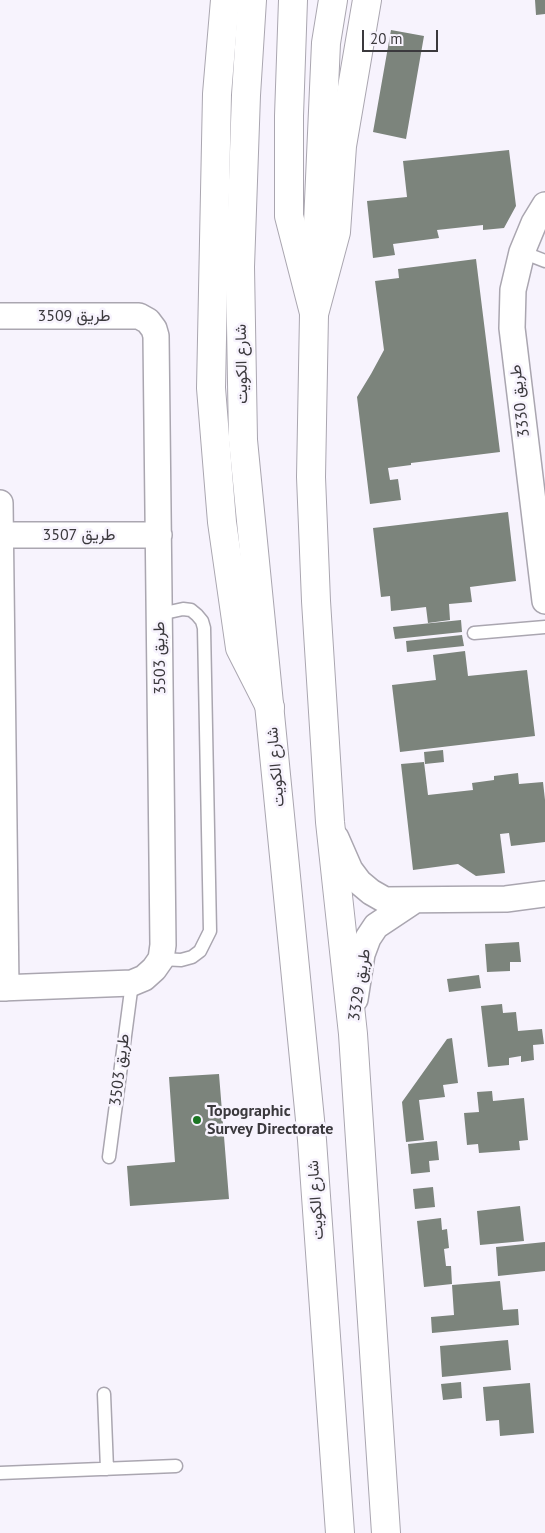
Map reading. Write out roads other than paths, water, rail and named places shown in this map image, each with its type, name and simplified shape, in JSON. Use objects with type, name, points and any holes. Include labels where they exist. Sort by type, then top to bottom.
[{"type":"main road","points":[[225,0],[217,94],[210,388],[222,522],[240,648],[270,707]]},
{"type":"main road","name":"شارع الكويت","points":[[252,0],[246,95],[240,267],[243,440],[312,1140],[340,1533]]},
{"type":"main road","points":[[293,0],[288,116],[290,216],[314,314]]},
{"type":"main road","points":[[333,0],[326,43],[314,314],[311,477],[330,822],[353,1034],[386,1533]]},
{"type":"main road","points":[[314,314],[336,232],[342,146],[368,0]]},
{"type":"street","name":"طريق 3330","points":[[545,205],[534,223],[522,252],[513,290],[512,328],[545,602]]},
{"type":"street","name":"طريق 3509","points":[[0,316],[139,316],[148,321]]},
{"type":"street","name":"طريق 3503","points":[[148,321],[154,329],[156,336],[163,945],[160,959]]},
{"type":"street","points":[[0,503],[3,988],[132,983],[144,978],[154,969],[160,959]]},
{"type":"street","name":"طريق 3507","points":[[0,534],[159,535]]},
{"type":"street","points":[[330,822],[342,855],[350,870],[359,882],[385,900],[506,898],[545,894]]},
{"type":"street","name":"طريق 3329","points":[[353,1034],[358,971],[368,938],[376,926],[415,900]]},
{"type":"lane","points":[[522,252],[545,261]]},
{"type":"lane","points":[[160,614],[183,609],[191,610],[202,621],[204,628],[210,930],[200,951],[192,956],[181,960],[160,959]]},
{"type":"lane","points":[[474,633],[545,628]]},
{"type":"lane","name":"طريق 3503","points":[[109,1157],[132,983]]},
{"type":"lane","points":[[104,1394],[107,1469]]},
{"type":"lane","points":[[0,1473],[176,1466]]},
{"type":"place","name":"Topographic Survey Directorate","points":[[197,1120]]}]
